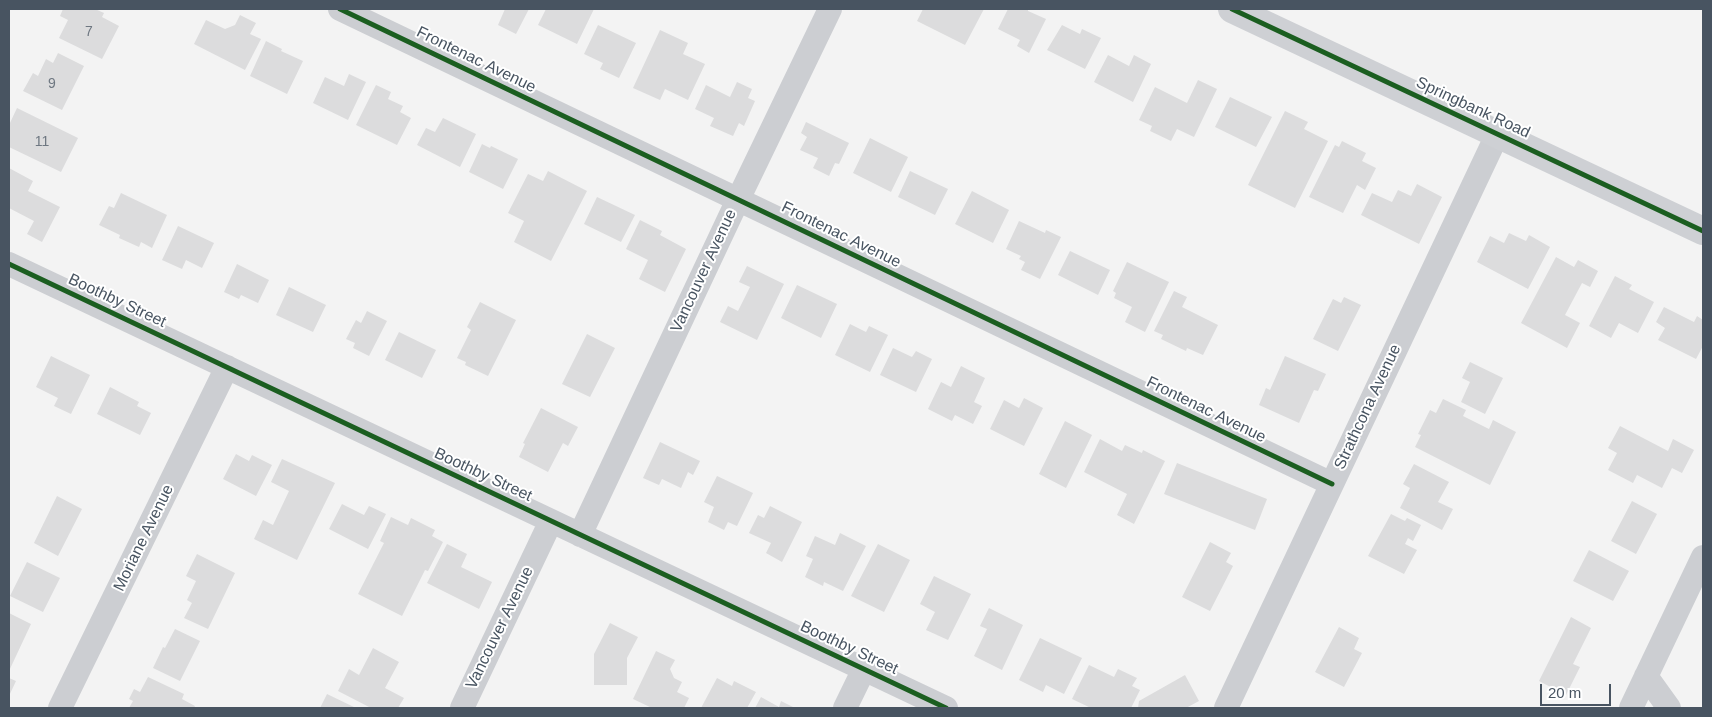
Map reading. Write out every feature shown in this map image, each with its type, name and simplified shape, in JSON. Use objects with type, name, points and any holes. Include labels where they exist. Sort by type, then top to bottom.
[{"type":"main road","name":"Springbank Road","points":[[1232,9],[1703,231]]},
{"type":"street","name":"Frontenac Avenue","points":[[340,9],[1332,484]]},
{"type":"street","name":"Vancouver Avenue","points":[[580,535],[830,9]]},
{"type":"street","name":"Strathcona Avenue","points":[[1226,708],[1498,133]]},
{"type":"street","name":"Boothby Street","points":[[9,264],[946,708]]},
{"type":"street","name":"Moriane Avenue","points":[[60,708],[227,367]]},
{"type":"street","name":"Vancouver Avenue","points":[[462,708],[552,521]]},
{"type":"street","points":[[1630,708],[1703,557]]},
{"type":"street","points":[[845,708],[864,669]]},
{"type":"street","points":[[1646,676],[1669,708]]},
{"type":"building","points":[[63,9],[95,9],[104,13],[102,17],[119,26],[102,59],[59,38],[68,20],[60,16]]},
{"type":"building","points":[[505,9],[529,9],[516,34],[498,25]]},
{"type":"building","points":[[546,9],[594,9],[577,44],[538,25]]},
{"type":"building","points":[[923,9],[984,9],[965,45],[917,21]]},
{"type":"building","points":[[1008,9],[1028,9],[1028,11],[1046,19],[1029,53],[1017,46],[1020,40],[998,29]]},
{"type":"building","points":[[240,15],[256,23],[250,34],[261,39],[245,70],[194,44],[206,20],[225,29],[235,25]]},
{"type":"building","points":[[598,25],[636,43],[619,78],[600,69],[603,63],[584,54]]},
{"type":"building","points":[[1062,25],[1080,34],[1082,29],[1101,38],[1085,69],[1047,50]]},
{"type":"building","points":[[660,30],[688,43],[683,54],[705,64],[688,100],[665,89],[660,100],[633,88]]},
{"type":"building","points":[[266,41],[282,49],[281,51],[303,61],[287,94],[250,76]]},
{"type":"building","points":[[58,53],[84,66],[62,110],[23,91],[33,73],[38,76],[46,59],[53,63]]},
{"type":"building","points":[[1108,55],[1129,66],[1134,55],[1151,64],[1133,102],[1094,82]]},
{"type":"building","points":[[349,74],[366,82],[348,120],[313,103],[325,77],[344,86]]},
{"type":"building","points":[[1198,80],[1217,89],[1194,137],[1177,129],[1171,141],[1150,131],[1152,126],[1139,120],[1155,87],[1187,103]]},
{"type":"building","points":[[737,82],[752,89],[748,98],[755,101],[744,126],[739,123],[733,136],[710,126],[714,118],[695,109],[706,85],[730,97]]},
{"type":"building","points":[[376,85],[391,92],[388,99],[403,106],[400,112],[411,118],[397,145],[356,125]]},
{"type":"building","points":[[1230,97],[1272,117],[1256,147],[1215,127]]},
{"type":"building","points":[[17,108],[78,138],[61,172],[9,147],[9,125]]},
{"type":"building","points":[[1285,111],[1308,122],[1304,129],[1328,141],[1295,208],[1248,185]]},
{"type":"building","points":[[443,118],[476,134],[460,167],[417,145],[426,128],[435,132]]},
{"type":"building","points":[[806,122],[849,143],[839,164],[835,163],[829,176],[813,168],[818,158],[800,150],[807,137],[801,133]]},
{"type":"building","points":[[870,138],[908,157],[891,192],[853,173]]},
{"type":"building","points":[[1342,141],[1366,153],[1362,161],[1376,168],[1365,190],[1357,185],[1343,213],[1309,197],[1335,145],[1339,147]]},
{"type":"building","points":[[482,144],[490,148],[491,146],[518,159],[503,189],[469,172]]},
{"type":"building","points":[[9,168],[33,181],[28,191],[60,207],[42,242],[27,234],[34,221],[9,208]]},
{"type":"building","points":[[548,171],[587,191],[551,261],[514,242],[524,221],[508,213],[528,174],[543,181]]},
{"type":"building","points":[[910,171],[948,189],[935,215],[898,197]]},
{"type":"building","points":[[1417,184],[1442,197],[1419,244],[1361,215],[1372,193],[1392,202],[1398,190],[1411,196]]},
{"type":"building","points":[[972,191],[1009,210],[993,243],[955,224]]},
{"type":"building","points":[[121,193],[167,215],[152,248],[141,242],[139,247],[119,238],[120,235],[99,225],[109,206],[114,208]]},
{"type":"building","points":[[597,197],[635,215],[621,242],[584,224]]},
{"type":"building","points":[[640,220],[662,231],[660,235],[686,249],[665,292],[639,279],[648,260],[626,249]]},
{"type":"building","points":[[1019,221],[1045,233],[1046,230],[1061,237],[1040,279],[1021,270],[1025,262],[1019,259],[1021,256],[1006,249]]},
{"type":"building","points":[[178,226],[214,243],[202,268],[186,260],[182,269],[162,260]]},
{"type":"building","points":[[1509,233],[1526,241],[1529,235],[1550,247],[1528,289],[1477,262],[1490,236],[1504,243]]},
{"type":"building","points":[[1070,251],[1110,270],[1098,295],[1058,275]]},
{"type":"building","points":[[1556,257],[1574,267],[1578,260],[1598,271],[1590,287],[1582,283],[1565,315],[1580,323],[1567,348],[1521,323]]},
{"type":"building","points":[[1127,262],[1169,282],[1145,332],[1125,322],[1132,307],[1114,298],[1116,293],[1113,291]]},
{"type":"building","points":[[237,264],[269,280],[258,303],[241,295],[239,299],[224,292]]},
{"type":"building","points":[[747,266],[784,284],[757,340],[720,322],[728,306],[738,311],[750,287],[739,282]]},
{"type":"building","points":[[1615,276],[1632,285],[1629,289],[1654,302],[1638,333],[1619,323],[1611,338],[1589,326]]},
{"type":"building","points":[[797,285],[837,304],[821,338],[781,318]]},
{"type":"building","points":[[289,287],[326,305],[313,332],[276,315]]},
{"type":"building","points":[[1174,291],[1187,297],[1182,307],[1218,325],[1203,355],[1187,348],[1186,351],[1161,339],[1163,335],[1154,331]]},
{"type":"building","points":[[1344,297],[1361,305],[1338,351],[1313,339],[1333,299],[1341,303]]},
{"type":"building","points":[[480,302],[516,320],[488,376],[465,365],[466,362],[457,358],[471,330],[467,327]]},
{"type":"building","points":[[1664,307],[1694,322],[1697,316],[1703,320],[1703,346],[1696,359],[1658,340],[1665,328],[1656,322]]},
{"type":"building","points":[[367,311],[387,321],[369,356],[353,348],[355,343],[346,339],[356,320],[361,323]]},
{"type":"building","points":[[850,324],[866,332],[869,326],[888,335],[870,372],[835,355]]},
{"type":"building","points":[[399,332],[436,350],[422,378],[385,360]]},
{"type":"building","points":[[587,334],[615,348],[590,397],[562,384]]},
{"type":"building","points":[[893,348],[912,357],[916,351],[932,359],[916,392],[880,375]]},
{"type":"building","points":[[51,356],[90,375],[71,414],[54,406],[58,398],[36,387]]},
{"type":"building","points":[[1285,356],[1326,374],[1318,391],[1314,390],[1299,423],[1259,405],[1266,388],[1270,390]]},
{"type":"building","points":[[1470,362],[1503,378],[1485,414],[1461,402],[1470,382],[1462,378]]},
{"type":"building","points":[[961,366],[985,378],[974,402],[982,406],[973,424],[955,415],[952,421],[928,409],[941,382],[951,387]]},
{"type":"building","points":[[110,387],[139,402],[137,406],[151,413],[140,435],[97,414]]},
{"type":"building","points":[[1024,398],[1043,408],[1024,446],[990,429],[1004,400],[1019,408]]},
{"type":"building","points":[[1443,399],[1466,410],[1463,416],[1489,429],[1493,420],[1516,432],[1490,485],[1415,447],[1421,435],[1418,434],[1430,410],[1436,413]]},
{"type":"building","points":[[541,408],[578,427],[568,446],[563,443],[548,472],[519,457],[525,444],[523,443]]},
{"type":"building","points":[[1065,421],[1092,435],[1066,488],[1039,474]]},
{"type":"building","points":[[1620,426],[1668,451],[1673,439],[1694,450],[1682,473],[1672,468],[1662,488],[1637,475],[1633,483],[1608,470],[1617,453],[1608,448]]},
{"type":"building","points":[[1100,439],[1122,451],[1125,445],[1142,453],[1143,450],[1165,461],[1134,524],[1117,515],[1127,494],[1084,472]]},
{"type":"building","points":[[660,442],[700,461],[693,475],[688,472],[681,488],[662,479],[659,485],[643,478]]},
{"type":"building","points":[[236,454],[249,461],[252,455],[272,465],[256,496],[223,479]]},
{"type":"building","points":[[282,459],[335,483],[297,560],[254,539],[263,520],[273,525],[289,491],[271,482]]},
{"type":"building","points":[[1177,463],[1267,499],[1255,530],[1164,494]]},
{"type":"building","points":[[1414,464],[1449,482],[1438,502],[1453,509],[1442,530],[1400,508],[1410,488],[1403,484]]},
{"type":"building","points":[[717,476],[753,493],[737,526],[728,522],[724,530],[708,522],[714,507],[704,502]]},
{"type":"building","points":[[57,496],[82,509],[58,556],[34,543]]},
{"type":"building","points":[[1632,501],[1657,514],[1636,554],[1611,541]]},
{"type":"building","points":[[342,504],[364,515],[369,506],[386,514],[368,549],[329,529]]},
{"type":"building","points":[[770,506],[802,522],[782,562],[766,553],[771,543],[749,533],[758,515],[764,518]]},
{"type":"building","points":[[1391,514],[1405,521],[1407,518],[1421,525],[1413,541],[1408,538],[1405,544],[1417,550],[1404,574],[1368,556]]},
{"type":"building","points":[[391,517],[408,525],[411,518],[435,530],[432,536],[443,542],[428,571],[425,570],[402,616],[358,594],[384,543],[380,541]]},
{"type":"building","points":[[840,533],[866,546],[843,591],[824,582],[823,586],[805,577],[813,559],[806,556],[815,536],[835,545]]},
{"type":"building","points":[[1210,542],[1231,553],[1226,562],[1233,566],[1210,611],[1182,597]]},
{"type":"building","points":[[447,544],[467,554],[461,567],[492,582],[479,609],[427,583]]},
{"type":"building","points":[[878,544],[910,560],[884,612],[851,596]]},
{"type":"building","points":[[1589,550],[1629,571],[1613,601],[1573,581]]},
{"type":"building","points":[[197,554],[235,573],[208,629],[184,618],[192,603],[187,600],[196,581],[186,576]]},
{"type":"building","points":[[27,562],[60,578],[43,612],[10,596]]},
{"type":"building","points":[[934,576],[971,594],[948,640],[926,630],[935,612],[920,604]]},
{"type":"building","points":[[989,608],[1023,625],[1002,670],[974,656],[987,629],[980,626]]},
{"type":"building","points":[[9,613],[31,624],[9,671]]},
{"type":"building","points":[[1571,617],[1591,628],[1573,664],[1580,667],[1566,695],[1539,681]]},
{"type":"building","points":[[610,623],[638,637],[627,658],[627,685],[594,685],[594,654]]},
{"type":"building","points":[[1339,627],[1359,638],[1354,649],[1362,653],[1344,687],[1315,672]]},
{"type":"building","points":[[175,629],[200,641],[180,681],[153,668],[163,647],[165,648]]},
{"type":"building","points":[[1040,638],[1082,658],[1064,694],[1046,685],[1043,692],[1019,680]]},
{"type":"building","points":[[373,648],[399,662],[385,688],[404,698],[398,708],[371,708],[338,691],[349,669],[359,675]]},
{"type":"building","points":[[656,651],[675,660],[670,669],[674,678],[682,682],[677,692],[689,698],[684,708],[652,708],[633,699]]},
{"type":"building","points":[[1089,665],[1114,677],[1118,669],[1137,678],[1132,686],[1140,690],[1131,708],[1091,708],[1072,699]]},
{"type":"building","points":[[1185,675],[1199,701],[1186,708],[1138,708],[1139,701]]},
{"type":"building","points":[[148,677],[184,694],[182,699],[195,706],[194,708],[129,708],[133,701],[129,699],[134,689],[140,692]]},
{"type":"building","points":[[9,678],[16,681],[9,696]]},
{"type":"building","points":[[717,678],[732,686],[734,681],[756,692],[747,708],[701,708]]},
{"type":"building","points":[[327,694],[356,708],[320,708]]},
{"type":"building","points":[[761,697],[779,707],[781,701],[795,708],[755,708]]},
{"type":"cycle path","points":[[340,9],[1332,484]]},
{"type":"cycle path","points":[[1232,9],[1703,231]]},
{"type":"cycle path","points":[[9,264],[946,708]]}]
